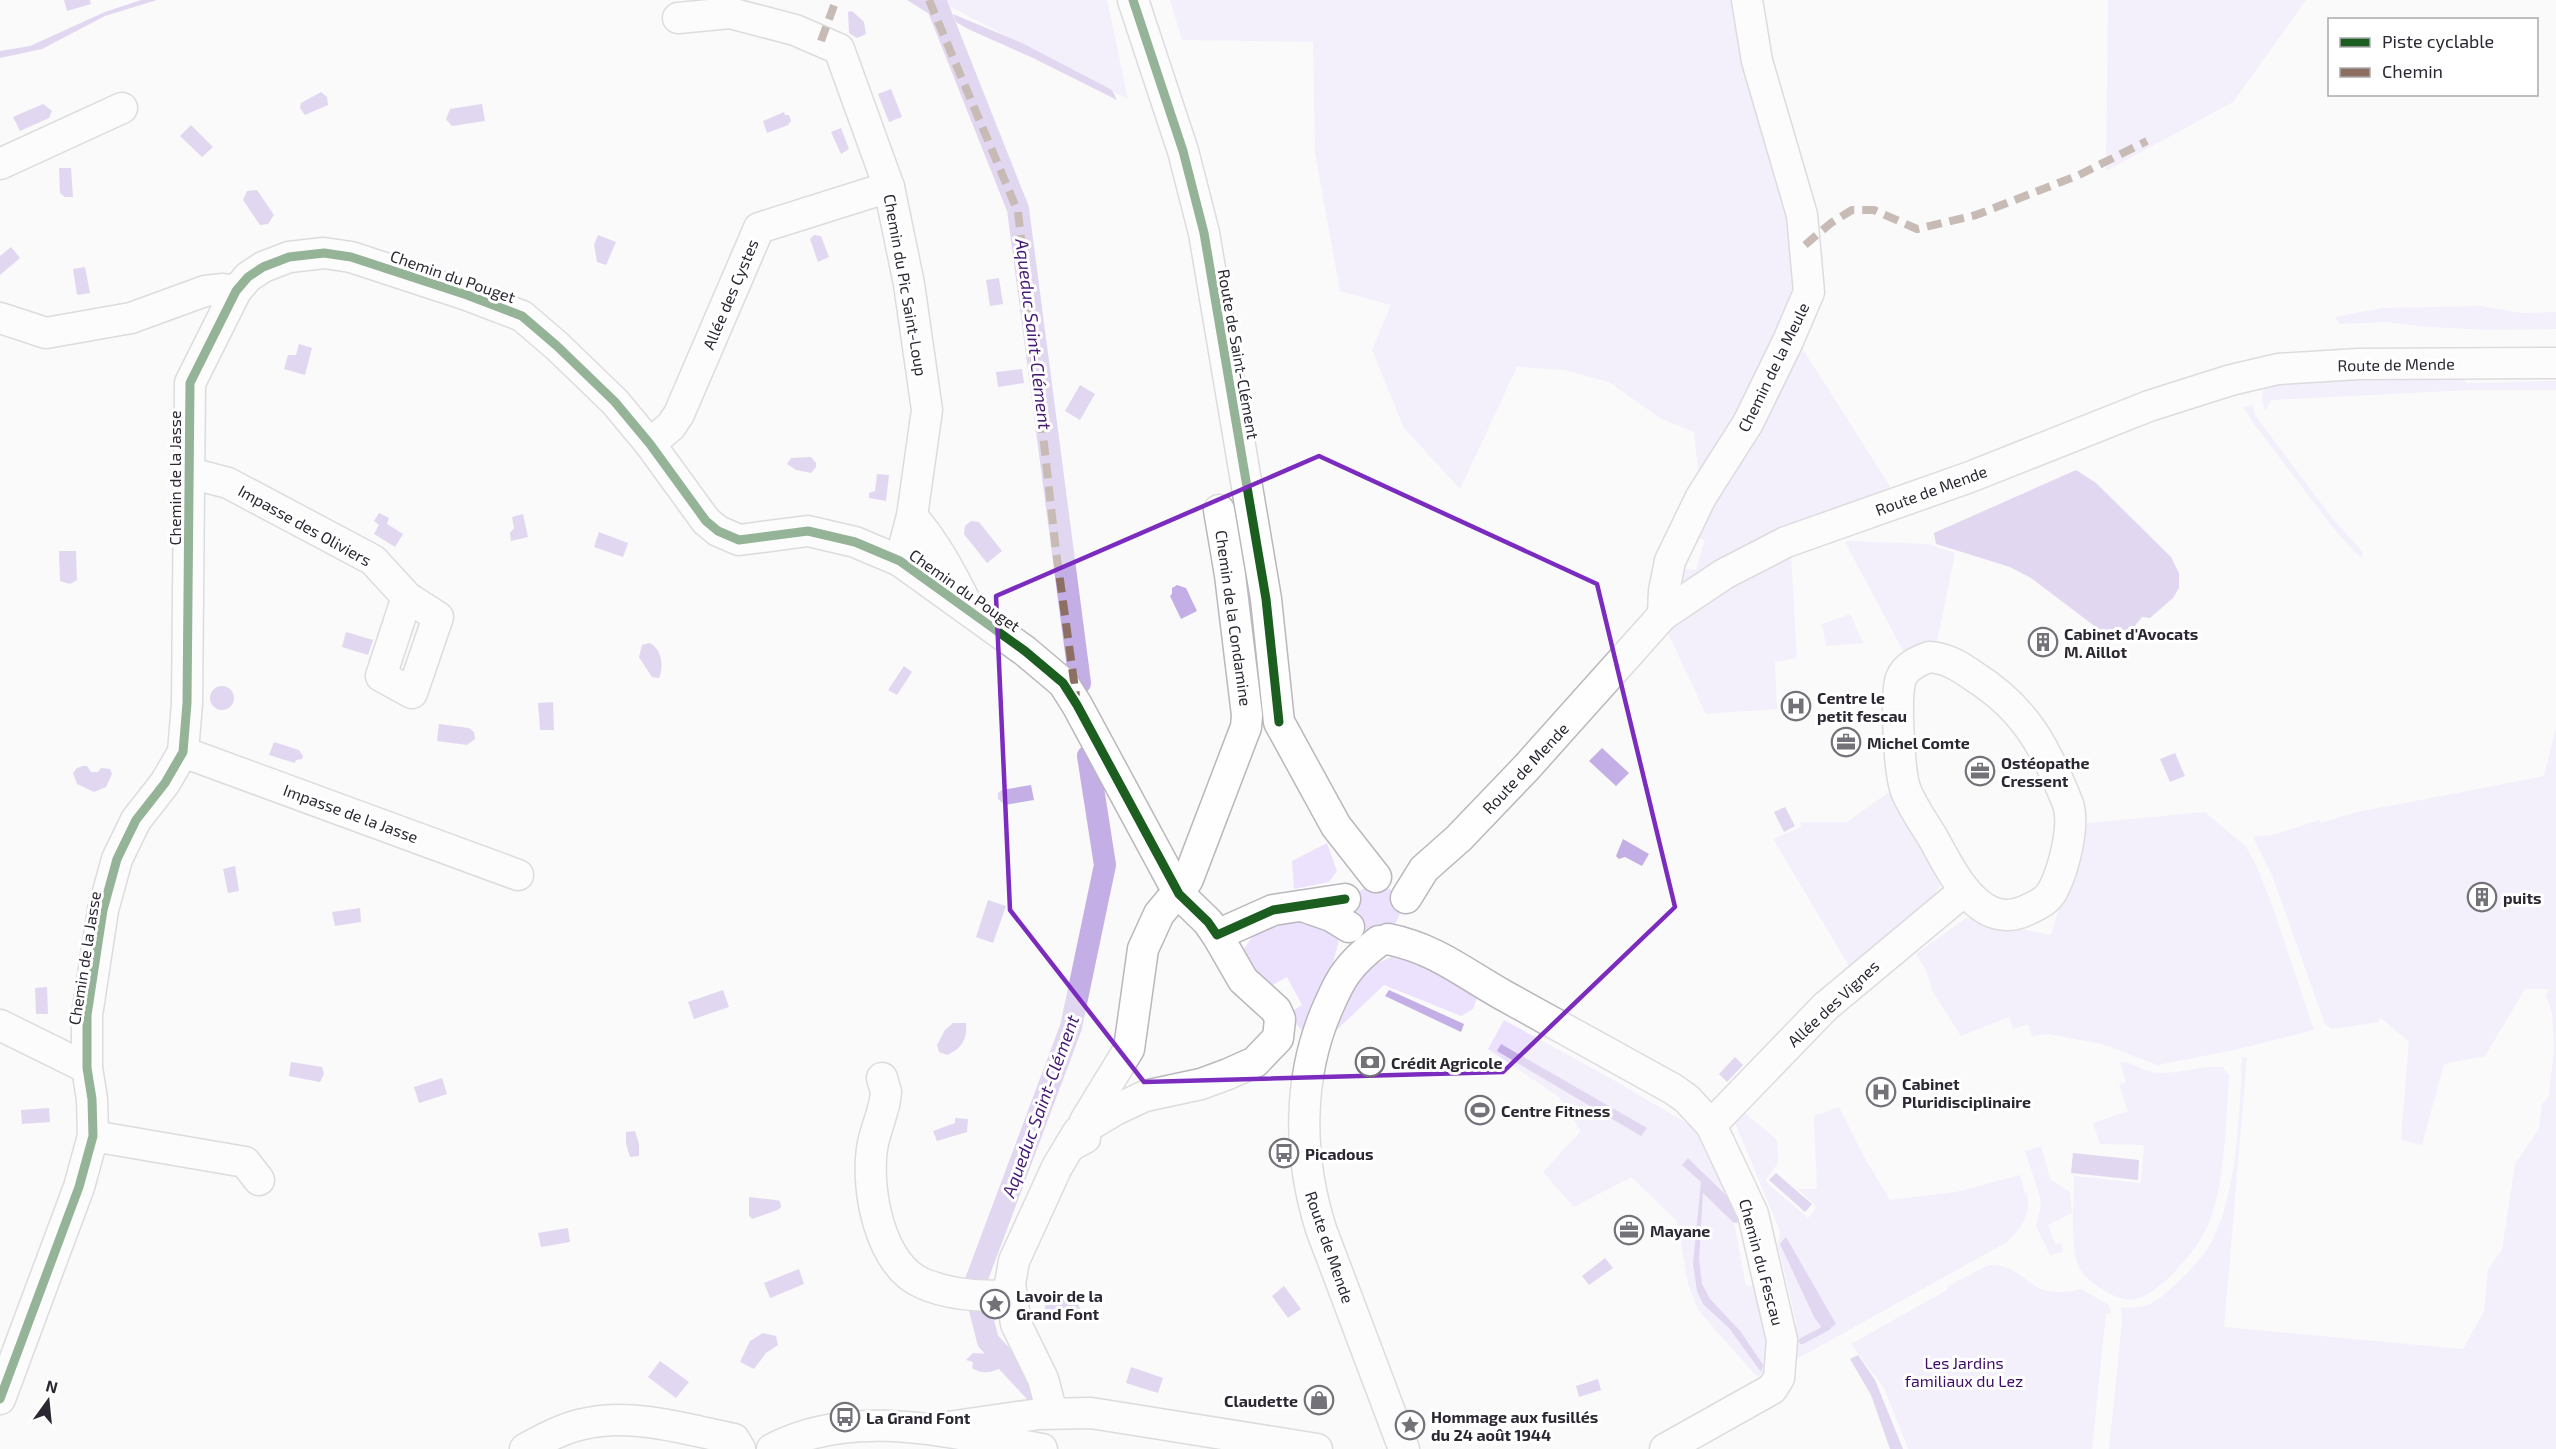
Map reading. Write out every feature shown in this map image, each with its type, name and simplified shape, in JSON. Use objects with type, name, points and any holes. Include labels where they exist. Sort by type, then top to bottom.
[{"type":"street","name":"Route de Saint-Clément","points":[[1133,0],[1183,152],[1203,233],[1266,599],[1279,722],[1340,831],[1352,870],[1361,922]]},
{"type":"street","name":"Chemin de la Meule","points":[[1663,615],[1664,591],[1670,561],[1701,497],[1748,423],[1809,292],[1802,215],[1757,61],[1747,0]]},
{"type":"street","name":"Chemin du Pic Saint-Loup","points":[[678,18],[730,13],[795,30],[839,49],[888,187],[909,284],[927,410],[912,516],[900,561]]},
{"type":"street","points":[[0,164],[122,108]]},
{"type":"street","name":"Allée des Cystes","points":[[650,444],[671,426],[679,414],[759,228],[888,187]]},
{"type":"street","name":"Chemin du Pouget","points":[[222,318],[236,291],[248,277],[263,267],[289,257],[324,253],[351,258],[522,316],[615,402],[650,444],[706,521],[728,537],[748,540],[808,531],[855,542],[900,561],[1025,651],[1063,683],[1179,894],[1208,922],[1243,980],[1273,1006],[1278,1014],[1279,1033],[1276,1042],[1255,1062],[1201,1084],[1136,1099],[1077,1138]]},
{"type":"street","points":[[0,318],[46,333],[131,318],[205,291],[223,289],[236,291]]},
{"type":"street","name":"Chemin de la Jasse","points":[[0,1399],[79,1186],[93,1136],[92,1099],[87,1068],[87,1015],[103,910],[117,859],[136,820],[165,783],[183,752],[187,703],[190,383],[222,318]]},
{"type":"street","name":"Route de Mende","points":[[1405,1449],[1321,1229],[1311,1193],[1305,1152],[1307,1070],[1324,1016],[1346,972],[1361,922],[1356,884],[1365,879],[1395,892],[1459,838],[1527,767],[1663,615],[1724,574],[1786,542],[1970,477],[2149,406],[2231,380],[2278,369],[2556,363]]},
{"type":"street","name":"Impasse des Oliviers","points":[[190,473],[228,483],[373,560],[407,597]]},
{"type":"street","name":"Chemin de la Condamine","points":[[1052,1413],[1042,1379],[1016,1324],[1011,1295],[1011,1273],[1014,1261],[1046,1188],[1129,1048],[1143,949],[1159,914],[1179,894],[1194,865],[1246,728],[1247,715],[1230,575],[1219,510]]},
{"type":"street","points":[[912,516],[931,539],[948,566],[969,610]]},
{"type":"street","points":[[1929,657],[1939,657],[1965,670],[2014,706],[2036,735],[2065,795],[2072,815],[2058,880],[2053,891],[2041,903],[2021,913],[2000,913],[1989,910],[1964,891],[1912,802],[1904,781],[1899,690],[1901,679],[1911,666],[1929,657]]},
{"type":"street","name":"Impasse de la Jasse","points":[[183,752],[518,875]]},
{"type":"street","name":"Route de Saint-Clément","points":[[1340,831],[1395,892]]},
{"type":"street","name":"Allée des Vignes","points":[[1711,1125],[1825,1007],[1964,891]]},
{"type":"street","points":[[1217,935],[1265,913],[1302,906],[1397,933],[1404,924],[1395,892]]},
{"type":"street","name":"Chemin du Fescau","points":[[1395,892],[1415,932],[1438,955]]},
{"type":"street","name":"Chemin du Fescau","points":[[1361,922],[1438,955],[1499,993],[1672,1089],[1699,1110],[1711,1125],[1753,1214],[1782,1340],[1781,1368],[1779,1378],[1772,1389],[1665,1449]]},
{"type":"street","points":[[0,1025],[87,1068]]},
{"type":"street","points":[[882,1078],[886,1092],[873,1144],[871,1179],[878,1220],[895,1258],[905,1271],[924,1284],[972,1295],[1011,1295]]},
{"type":"street","points":[[93,1136],[244,1162],[259,1180]]},
{"type":"street","points":[[934,1429],[1052,1413],[1098,1414],[1317,1449]]},
{"type":"street","points":[[525,1449],[554,1433],[590,1422],[640,1421],[734,1439],[740,1449]]},
{"type":"street","points":[[772,1449],[815,1432],[852,1426],[934,1429],[1042,1449]]},
{"type":"highlighted area","points":[[1319,456],[1597,584],[1675,907],[1503,1072],[1144,1082],[1010,910],[996,596]]},
{"type":"green space","points":[[938,0],[1107,0],[1128,99],[941,2]]},
{"type":"green space","points":[[1170,0],[1747,0],[1809,292],[1701,497],[1694,432],[1660,418],[1609,382],[1564,370],[1517,367],[1460,489],[1404,428],[1372,350],[1391,305],[1340,291],[1315,153],[1313,42],[1182,40]]},
{"type":"green space","points":[[2108,0],[2306,0],[2233,102],[2106,171]]},
{"type":"green space","points":[[2481,306],[2521,313],[2556,312],[2556,329],[2489,330],[2386,322],[2340,324],[2335,317],[2382,308]]},
{"type":"green space","points":[[1797,340],[1891,488],[1783,533],[1668,598],[1677,568],[1696,570],[1705,540],[1691,534]]},
{"type":"green space","points":[[2372,377],[2461,377],[2468,383],[2556,381],[2556,390],[2470,390],[2271,400],[2265,411],[2262,399],[2264,387]]},
{"type":"green space","points":[[2252,405],[2255,415],[2332,518],[2363,552],[2361,558],[2337,533],[2254,424],[2244,408]]},
{"type":"green space","points":[[1845,542],[1928,544],[1955,553],[1936,647],[1907,658]]},
{"type":"green space","points":[[1791,557],[1797,658],[1775,662],[1777,709],[1706,714],[1665,627],[1727,586]]},
{"type":"green space","points":[[1850,614],[1863,643],[1826,646],[1822,624]]},
{"type":"green space","points":[[2556,727],[2556,1449],[2109,1449],[2122,1322],[2121,1307],[2139,1307],[2158,1299],[2191,1269],[2212,1241],[2227,1200],[2232,1176],[2236,1151],[2242,1057],[2247,1058],[2224,1327],[2463,1349],[2484,1311],[2488,1269],[2502,1250],[2515,1164],[2539,1129],[2542,1104],[2549,1097],[2554,1048],[2552,1013],[2546,995],[2549,989],[2525,989],[2485,1056],[2444,1064],[2422,1145],[2401,1140],[2409,1042],[2380,1017],[2379,1022],[2332,1029],[2325,1024],[2272,875],[2253,837],[2272,835],[2320,820],[2321,823],[2353,813],[2544,776]]},
{"type":"green space","points":[[1896,787],[1939,865],[1940,884],[1934,897],[1849,966],[1773,839],[1801,827],[1800,822],[1847,822]]},
{"type":"green space","points":[[2205,812],[2246,847],[2256,865],[2272,905],[2314,1030],[2239,1049],[2158,1065],[2102,1044],[2048,1034],[2032,1036],[2028,1024],[2013,1029],[2009,1017],[1961,1036],[1933,992],[1926,970],[1916,954],[1966,918],[2051,935],[2083,829],[2088,823]]},
{"type":"green space","points":[[1327,843],[1337,871],[1329,882],[1294,889],[1292,861]]},
{"type":"green space","points":[[1376,885],[1393,892],[1400,909],[1393,926],[1376,933],[1359,926],[1352,909],[1359,892]]},
{"type":"green space","points":[[1302,919],[1326,926],[1339,941],[1328,980],[1307,1036],[1287,1014],[1302,1005],[1287,977],[1271,986],[1251,975],[1244,949],[1261,929],[1268,925]]},
{"type":"green space","points":[[1400,953],[1479,992],[1473,1009],[1461,1016],[1384,985],[1327,1039],[1347,988],[1367,968]]},
{"type":"green space","points":[[1504,1020],[1700,1131],[1745,1221],[1734,1223],[1746,1286],[1762,1284],[1775,1369],[1757,1377],[1698,1310],[1688,1283],[1677,1221],[1631,1177],[1574,1207],[1543,1172],[1581,1131],[1559,1097],[1488,1049]]},
{"type":"green space","points":[[2120,1062],[2161,1073],[2223,1067],[2229,1076],[2221,1176],[2206,1229],[2186,1259],[2166,1280],[2156,1289],[2132,1300],[2110,1294],[2086,1277],[2076,1260],[2073,1237],[2074,1176],[2141,1183],[2144,1145],[2100,1144],[2093,1123],[2128,1111],[2119,1084],[2126,1082]]},
{"type":"green space","points":[[1839,1107],[1864,1157],[1890,1200],[1956,1192],[2020,1175],[2025,1193],[2027,1193],[2028,1208],[2021,1226],[2007,1242],[1795,1360],[1789,1329],[1797,1325],[1778,1245],[1780,1231],[1735,1123],[1744,1112],[1777,1140],[1778,1163],[1765,1181],[1808,1218],[1817,1207],[1798,1189],[1817,1189],[1814,1116]]},
{"type":"green space","points":[[2041,1146],[2050,1179],[2070,1192],[2072,1213],[2048,1225],[2055,1244],[2061,1243],[2063,1252],[2050,1255],[2036,1226],[2041,1206],[2025,1151]]},
{"type":"green space","name":"Les Jardins familiaux du Lez","points":[[1989,1265],[2003,1266],[2040,1289],[2058,1292],[2081,1289],[2109,1305],[2111,1314],[2106,1313],[2092,1449],[1908,1449],[1884,1388],[1851,1344],[1947,1290],[1948,1286]]},
{"type":"shaded area","points":[[64,0],[90,0],[91,4],[67,11]]},
{"type":"shaded area","points":[[141,0],[157,0],[105,16],[42,49],[0,58],[0,51],[30,46],[105,12]]},
{"type":"shaded area","points":[[907,0],[923,0],[929,3],[934,17]]},
{"type":"shaded area","points":[[852,11],[864,22],[866,34],[857,38],[849,33],[848,12]]},
{"type":"shaded area","points":[[953,14],[1022,43],[1112,90],[1117,100],[968,29],[956,22]]},
{"type":"shaded area","points":[[891,89],[902,117],[889,122],[878,94]]},
{"type":"shaded area","points":[[321,92],[327,97],[328,105],[305,115],[300,108],[301,103]]},
{"type":"shaded area","points":[[43,104],[52,111],[49,118],[20,131],[13,117]]},
{"type":"shaded area","points":[[482,104],[485,121],[452,126],[446,119],[450,109]]},
{"type":"shaded area","points":[[784,112],[785,115],[789,115],[791,121],[788,125],[767,133],[763,121]]},
{"type":"shaded area","points":[[191,125],[213,147],[202,157],[180,136]]},
{"type":"shaded area","points":[[841,128],[849,149],[841,154],[831,132]]},
{"type":"shaded area","points":[[59,168],[71,168],[73,197],[65,197],[60,193]]},
{"type":"shaded area","points":[[257,190],[274,215],[268,224],[260,225],[243,200],[247,191]]},
{"type":"shaded area","points":[[598,235],[616,242],[606,265],[597,262],[594,245]]},
{"type":"shaded area","points":[[814,235],[821,236],[829,257],[818,262],[810,239]]},
{"type":"shaded area","points":[[11,247],[20,258],[0,275],[0,256]]},
{"type":"shaded area","points":[[85,267],[90,293],[77,295],[73,269]]},
{"type":"shaded area","points":[[999,278],[1003,304],[990,306],[986,280]]},
{"type":"shaded area","points":[[299,344],[312,348],[305,375],[284,369],[288,355],[296,355]]},
{"type":"shaded area","points":[[1022,369],[1024,383],[998,387],[996,372]]},
{"type":"shaded area","points":[[1080,385],[1095,394],[1080,420],[1065,411]]},
{"type":"shaded area","points":[[811,457],[816,467],[811,473],[796,470],[787,464],[791,458]]},
{"type":"shaded area","points":[[2076,470],[2096,483],[2171,557],[2179,573],[2179,588],[2173,598],[2150,618],[2142,617],[2129,633],[2115,639],[2105,634],[2031,578],[2010,567],[1936,544],[1934,533]]},
{"type":"shaded area","points":[[877,474],[889,475],[886,501],[869,498],[869,493],[875,491]]},
{"type":"shaded area","points":[[379,513],[389,518],[387,524],[403,534],[395,547],[374,534],[379,525],[374,521]]},
{"type":"shaded area","points":[[523,514],[528,537],[511,541],[510,533],[514,528],[512,517]]},
{"type":"shaded area","points":[[971,521],[979,522],[1002,551],[987,563],[964,534],[965,526]]},
{"type":"shaded area","points":[[599,532],[628,543],[623,557],[594,547]]},
{"type":"shaded area","points":[[59,551],[76,551],[77,580],[70,584],[60,581]]},
{"type":"shaded area","points":[[1177,585],[1186,588],[1197,611],[1181,619],[1170,596],[1172,588]]},
{"type":"shaded area","points":[[346,632],[373,640],[368,655],[342,647]]},
{"type":"shaded area","points":[[649,643],[657,649],[661,658],[659,678],[652,677],[639,657],[642,645]]},
{"type":"shaded area","points":[[904,666],[912,672],[897,695],[888,690]]},
{"type":"shaded area","points":[[222,686],[230,690],[234,698],[230,706],[222,710],[214,706],[210,698],[214,690]]},
{"type":"shaded area","points":[[553,702],[554,730],[540,730],[538,703]]},
{"type":"shaded area","points":[[439,724],[469,728],[474,732],[475,739],[467,745],[437,741]]},
{"type":"shaded area","points":[[274,742],[299,750],[303,756],[302,759],[296,760],[295,763],[269,755]]},
{"type":"shaded area","points":[[1602,748],[1629,773],[1616,786],[1589,761]]},
{"type":"shaded area","points":[[2175,753],[2185,776],[2170,782],[2160,759]]},
{"type":"shaded area","points":[[87,766],[91,772],[98,772],[101,768],[110,769],[112,774],[106,787],[94,792],[77,784],[73,773],[77,768]]},
{"type":"shaded area","points":[[1031,785],[1034,800],[1005,805],[998,799],[998,793],[1002,790]]},
{"type":"shaded area","points":[[1785,807],[1795,826],[1784,832],[1774,812]]},
{"type":"shaded area","points":[[1623,839],[1649,854],[1642,866],[1625,857],[1619,859],[1616,856]]},
{"type":"shaded area","points":[[235,866],[239,891],[228,893],[223,869]]},
{"type":"shaded area","points":[[988,900],[1006,906],[993,943],[976,937]]},
{"type":"shaded area","points":[[360,908],[361,922],[335,926],[332,912]]},
{"type":"shaded area","points":[[47,987],[48,1014],[36,1014],[35,988]]},
{"type":"shaded area","points":[[723,990],[729,1007],[694,1019],[688,1002]]},
{"type":"shaded area","points":[[1389,990],[1464,1024],[1461,1032],[1385,996]]},
{"type":"shaded area","points":[[953,1023],[966,1023],[966,1034],[960,1046],[947,1055],[939,1052],[937,1045],[945,1030]]},
{"type":"shaded area","points":[[1501,1044],[1647,1128],[1641,1136],[1497,1051]]},
{"type":"shaded area","points":[[1735,1057],[1743,1065],[1727,1082],[1719,1074]]},
{"type":"shaded area","points":[[291,1062],[322,1067],[324,1074],[320,1082],[289,1076]]},
{"type":"shaded area","points":[[442,1078],[447,1094],[419,1103],[414,1087]]},
{"type":"shaded area","points":[[49,1108],[50,1122],[22,1124],[21,1110]]},
{"type":"shaded area","points":[[955,1118],[968,1119],[967,1132],[937,1141],[933,1131],[955,1123]]},
{"type":"shaded area","points":[[635,1131],[639,1144],[639,1156],[630,1157],[626,1144],[626,1132]]},
{"type":"shaded area","points":[[2073,1153],[2139,1160],[2138,1180],[2071,1173]]},
{"type":"shaded area","points":[[1688,1158],[1726,1196],[1745,1221],[1734,1223],[1703,1193],[1699,1259],[1702,1284],[1710,1299],[1741,1332],[1763,1365],[1761,1372],[1729,1328],[1703,1304],[1697,1291],[1693,1263],[1701,1182],[1682,1165]]},
{"type":"shaded area","points":[[1776,1173],[1812,1204],[1805,1212],[1769,1180]]},
{"type":"shaded area","points":[[749,1197],[780,1201],[781,1207],[752,1219],[749,1215]]},
{"type":"shaded area","points":[[568,1228],[570,1242],[541,1247],[538,1233]]},
{"type":"shaded area","points":[[1786,1237],[1836,1324],[1825,1332],[1814,1317],[1780,1244]]},
{"type":"shaded area","points":[[1605,1258],[1613,1268],[1589,1285],[1582,1276]]},
{"type":"shaded area","points":[[799,1269],[804,1284],[770,1298],[764,1283]]},
{"type":"shaded area","points":[[1284,1286],[1301,1309],[1288,1318],[1272,1296]]},
{"type":"shaded area","points":[[1047,1298],[1077,1301],[1080,1309],[1075,1316],[1044,1312]]},
{"type":"shaded area","points":[[763,1333],[776,1336],[778,1345],[766,1353],[754,1369],[740,1362],[750,1341]]},
{"type":"shaded area","points":[[973,1353],[989,1354],[999,1369],[985,1372],[972,1368],[973,1362],[966,1360]]},
{"type":"shaded area","points":[[1858,1355],[1875,1380],[1903,1449],[1890,1449],[1871,1395],[1850,1359]]},
{"type":"shaded area","points":[[660,1361],[689,1382],[676,1398],[648,1377]]},
{"type":"shaded area","points":[[1131,1367],[1163,1378],[1158,1393],[1126,1383]]},
{"type":"shaded area","points":[[1598,1379],[1601,1390],[1579,1397],[1576,1386]]},
{"type":"waterway","name":"Aqueduc Saint-Clément","points":[[935,0],[1018,209],[1080,683]]},
{"type":"waterway","name":"Aqueduc Saint-Clément","points":[[1040,1397],[988,1341],[974,1286],[1071,1027],[1105,865],[1088,756]]},
{"type":"waterway","points":[[1802,1341],[1828,1327],[1827,1325]]},
{"type":"marked path","points":[[821,41],[836,0]]},
{"type":"marked path","points":[[929,0],[1018,212],[1056,551],[1076,696]]},
{"type":"marked path","points":[[1805,245],[1831,223],[1852,210],[1874,210],[1917,229],[1976,215],[2079,175],[2147,141]]},
{"type":"cycle path","points":[[1133,0],[1183,151],[1204,233],[1266,599],[1279,722]]},
{"type":"cycle path","points":[[0,1399],[79,1187],[93,1136],[92,1099],[87,1068],[87,1015],[103,910],[117,859],[136,820],[165,783],[183,752],[187,703],[190,383],[236,291],[248,277],[263,267],[289,257],[324,253],[351,257],[467,295],[522,316],[615,402],[650,444],[706,521],[718,531],[739,540],[808,531],[855,542],[900,561],[1025,651],[1063,683],[1179,894],[1208,922],[1217,935],[1273,910],[1345,899]]},
{"type":"place","name":"Cabinet d'Avocats M. Aillot","points":[[2043,642]]},
{"type":"place","name":"Centre le petit fescau","points":[[1796,706]]},
{"type":"place","name":"Michel Comte","points":[[1846,742]]},
{"type":"place","name":"Ostéopathe Cressent","points":[[1980,771]]},
{"type":"place","name":"puits","points":[[2482,897]]},
{"type":"place","name":"Crédit Agricole","points":[[1370,1062]]},
{"type":"place","name":"Cabinet Pluridisciplinaire","points":[[1881,1092]]},
{"type":"place","name":"Centre Fitness","points":[[1480,1110]]},
{"type":"place","name":"Picadous","points":[[1284,1153]]},
{"type":"place","name":"Mayane","points":[[1629,1230]]},
{"type":"place","name":"Lavoir de la Grand Font","points":[[995,1304]]},
{"type":"place","name":"Claudette","points":[[1319,1400]]},
{"type":"place","name":"La Grand Font","points":[[845,1417]]},
{"type":"place","name":"Hommage aux fusillés du 24 août 1944","points":[[1410,1425]]}]
